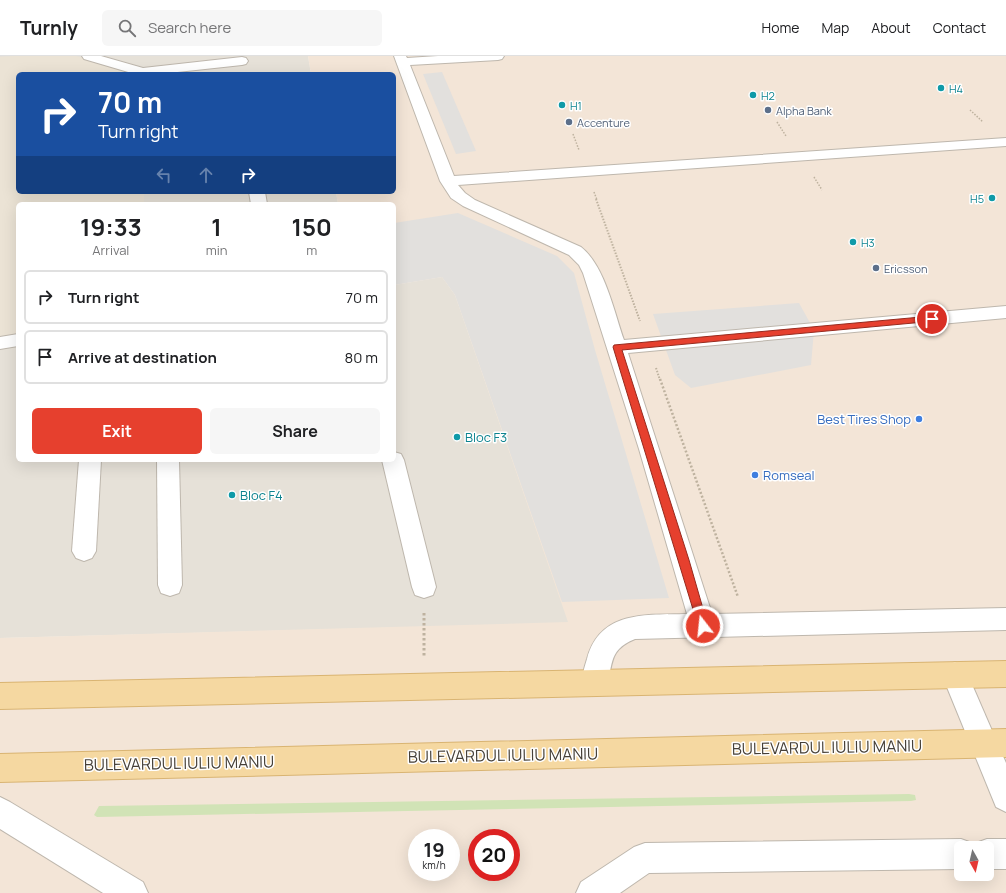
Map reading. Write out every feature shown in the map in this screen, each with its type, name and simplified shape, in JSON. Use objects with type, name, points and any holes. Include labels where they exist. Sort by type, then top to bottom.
[{"type":"main road","points":[[0,696],[1006,674]]},
{"type":"main road","name":"BULEVARDUL IULIU MANIU","points":[[0,768],[995,743]]},
{"type":"street","points":[[88,56],[142,72],[243,58],[244,72]]},
{"type":"street","points":[[498,56],[401,59],[452,190],[462,199],[575,251],[582,257],[592,273],[617,347],[684,560],[703,626]]},
{"type":"street","points":[[448,181],[1006,142]]},
{"type":"street","points":[[617,347],[1006,312]]},
{"type":"street","points":[[0,343],[16,340]]},
{"type":"street","points":[[84,551],[90,462]]},
{"type":"street","points":[[168,462],[170,585]]},
{"type":"street","points":[[393,462],[424,587]]},
{"type":"street","points":[[595,683],[601,653],[607,641],[620,632],[635,627],[1006,619]]},
{"type":"street","points":[[955,675],[995,743],[1006,797]]},
{"type":"street","points":[[0,812],[132,893]]},
{"type":"street","points":[[592,893],[646,858],[954,854]]},
{"type":"street","points":[[994,854],[1006,854]]},
{"type":"path","points":[[586,171],[748,625]]},
{"type":"path","points":[[424,587],[424,686]]},
{"type":"shaded area","points":[[0,56],[308,56],[311,72],[16,72],[16,194],[336,194],[338,202],[16,202],[16,462],[396,462],[396,285],[442,277],[455,295],[569,623],[0,638]]},
{"type":"shaded area","points":[[76,56],[127,72],[16,72],[16,194],[144,194],[144,202],[16,202],[16,334],[0,337],[0,57]]},
{"type":"shaded area","points":[[308,56],[1006,56],[1006,893],[0,893],[0,638],[568,622],[455,295],[442,277],[396,285],[396,202],[338,202],[336,194],[396,194],[396,72],[311,72]]},
{"type":"shaded area","points":[[442,72],[476,151],[456,154],[423,74]]},
{"type":"shaded area","points":[[458,213],[557,256],[574,273],[595,350],[669,598],[562,602],[455,295],[442,277],[396,285],[396,223]]},
{"type":"shaded area","points":[[799,303],[814,330],[811,365],[691,388],[675,375],[653,314]]},
{"type":"green space","points":[[915,795],[916,800],[97,817],[94,815],[99,806]]},
{"type":"place","name":"H4","points":[[941,88]]},
{"type":"place","name":"H2","points":[[753,95]]},
{"type":"place","name":"H1","points":[[562,105]]},
{"type":"place","name":"Alpha Bank","points":[[768,110]]},
{"type":"place","name":"Accenture","points":[[569,122]]},
{"type":"place","name":"H5","points":[[992,198]]},
{"type":"place","name":"H3","points":[[853,242]]},
{"type":"place","name":"Ericsson","points":[[876,268]]},
{"type":"place","name":"Best Tires Shop","points":[[919,419]]},
{"type":"place","name":"Bloc F3","points":[[457,437]]},
{"type":"place","name":"Romseal","points":[[755,475]]},
{"type":"place","name":"Bloc F4","points":[[232,495]]},
{"type":"route","points":[[703,626],[684,560],[617,347],[932,319]]}]
